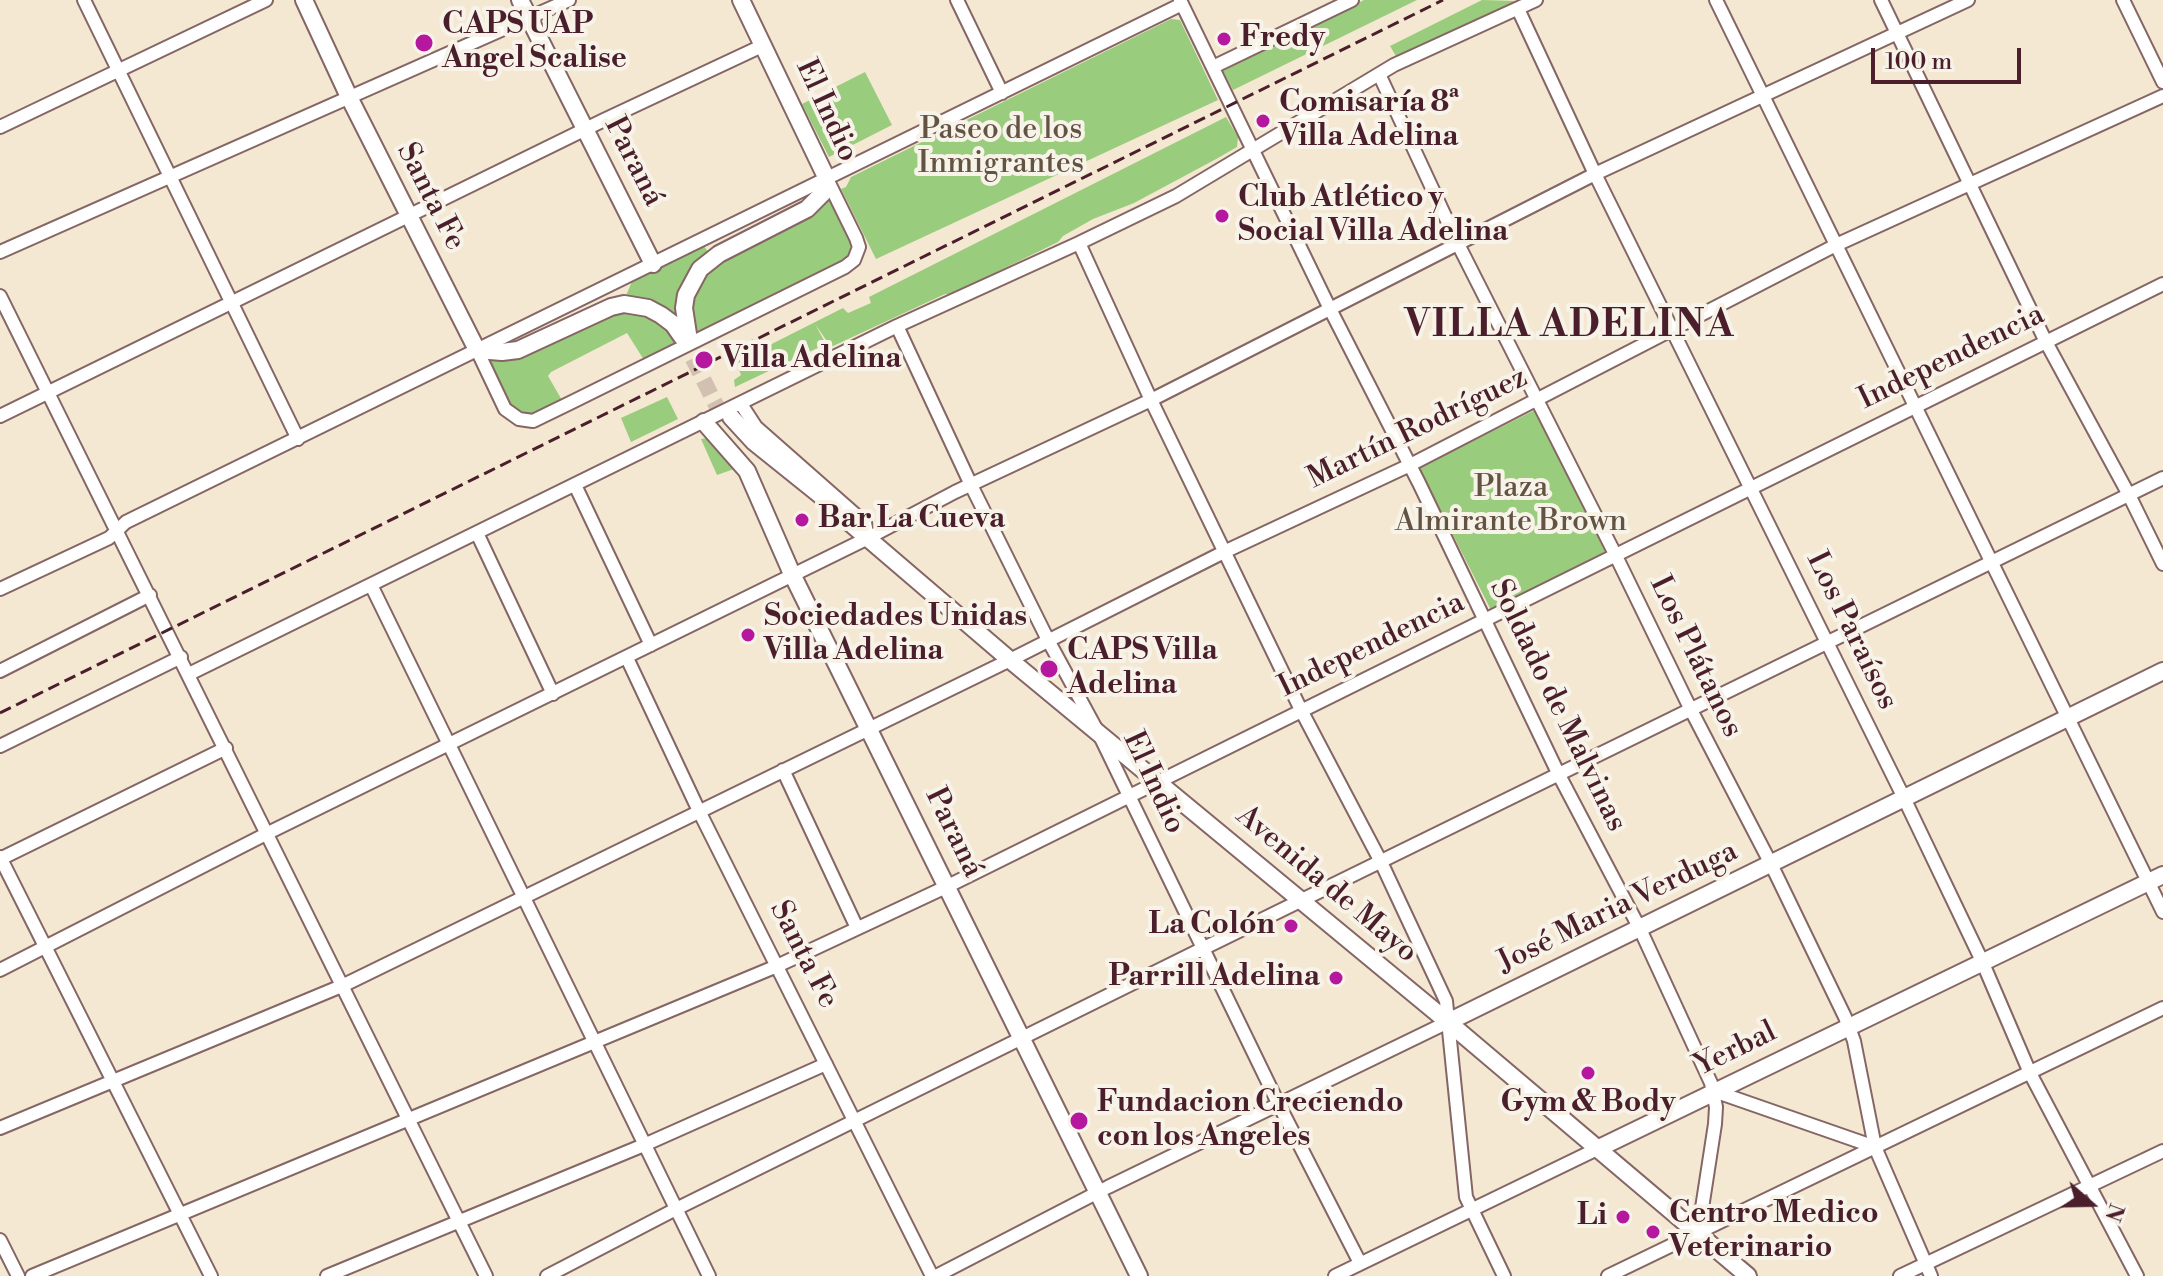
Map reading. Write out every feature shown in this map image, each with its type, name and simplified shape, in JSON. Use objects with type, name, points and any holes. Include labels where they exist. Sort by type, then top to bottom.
[{"type":"street","points":[[84,0],[298,439]]},
{"type":"street","points":[[0,127],[266,0]]},
{"type":"street","name":"Santa Fe","points":[[304,0],[505,409],[513,415]]},
{"type":"street","name":"Paraná","points":[[520,0],[653,264]]},
{"type":"street","points":[[0,252],[569,0]]},
{"type":"street","name":"El Indio","points":[[513,415],[533,421],[854,260],[859,247],[741,0]]},
{"type":"street","points":[[957,0],[1002,93]]},
{"type":"street","points":[[1213,67],[1352,0]]},
{"type":"street","points":[[189,674],[704,422],[732,414],[897,326],[1176,196],[1379,74],[1536,0]]},
{"type":"street","points":[[1716,0],[1991,563],[2068,716],[2156,878],[2163,912]]},
{"type":"street","points":[[1881,0],[2046,342],[2163,564]]},
{"type":"street","points":[[0,970],[268,833],[627,658],[971,485],[1151,400],[1595,174],[1968,0]]},
{"type":"street","points":[[2123,0],[2163,82]]},
{"type":"street","points":[[0,589],[109,538],[126,522],[1002,93],[1181,2]]},
{"type":"street","name":"Soldado de Malvinas","points":[[1181,2],[1559,775],[1640,929],[1714,1091],[1715,1124],[1698,1234]]},
{"type":"street","name":"Los Paraísos","points":[[1518,9],[1595,174],[1904,798],[1982,961],[2030,1073],[2137,1276]]},
{"type":"street","points":[[0,416],[764,45]]},
{"type":"street","name":"Los Plátanos","points":[[1379,74],[1458,244],[1771,864],[1849,1026],[1875,1147],[1928,1270]]},
{"type":"street","name":"Martín Rodríguez","points":[[0,1128],[344,985],[1010,660],[1224,552],[1410,465],[1836,245],[2163,96]]},
{"type":"street","points":[[477,350],[518,350],[611,307],[624,304],[648,308],[685,336],[686,295],[700,269],[719,254],[807,209],[823,193],[827,179]]},
{"type":"street","points":[[1079,243],[1224,552],[1301,710],[1381,862],[1446,1001],[1466,1197],[1504,1276]]},
{"type":"street","name":"Independencia","points":[[32,1276],[777,966],[948,886],[2163,284]]},
{"type":"street","points":[[0,296],[486,1276]]},
{"type":"street","name":"El Indio","points":[[897,326],[971,485],[1100,736],[1127,797],[1360,1263]]},
{"type":"street","name":"Avenida de Mayo","points":[[732,414],[754,442],[840,511],[850,523],[1010,660],[1448,1022],[1748,1276]]},
{"type":"street","name":"Avenida de Mayo","points":[[732,414],[756,427],[865,523],[868,538]]},
{"type":"street","name":"Paraná","points":[[704,422],[747,471],[792,574],[1139,1276]]},
{"type":"street","points":[[547,1276],[1301,900],[2163,478]]},
{"type":"street","points":[[575,485],[651,645]]},
{"type":"street","points":[[477,533],[553,694]]},
{"type":"street","points":[[371,585],[709,1276]]},
{"type":"street","points":[[0,671],[150,595]]},
{"type":"street","points":[[0,746],[181,657]]},
{"type":"street","name":"Santa Fe","points":[[627,658],[699,811],[934,1276]]},
{"type":"street","name":"José Maria Verduga","points":[[934,1276],[1278,1103],[1640,929],[2163,671]]},
{"type":"street","points":[[211,1276],[0,858],[226,748]]},
{"type":"street","points":[[783,770],[857,928]]},
{"type":"street","name":"Yerbal","points":[[1335,1276],[2156,878]]},
{"type":"street","points":[[1608,1276],[2163,1008]]},
{"type":"street","points":[[327,1276],[644,1145],[826,1064]]},
{"type":"street","points":[[1714,1091],[1875,1147]]},
{"type":"street","points":[[1900,1276],[1928,1270],[2163,1151]]},
{"type":"street","points":[[0,1240],[18,1276]]},
{"type":"street","points":[[1729,1260],[1736,1276]]},
{"type":"green space","points":[[1364,0],[1417,0],[1233,90],[1223,71]]},
{"type":"green space","points":[[1482,0],[1516,1],[1397,58],[1390,46]]},
{"type":"green space","name":"Paseo de los Inmigrantes","points":[[1171,19],[1180,20],[1218,100],[876,259],[841,189],[846,187],[851,177]]},
{"type":"green space","points":[[865,72],[892,125],[829,157],[802,104]]},
{"type":"green space","points":[[1226,117],[1238,137],[1237,147],[1218,158],[1134,203],[1093,219],[1058,242],[952,294],[945,294],[831,347],[815,324],[826,344],[735,387],[734,380],[741,375],[736,362],[843,308],[848,313],[871,303],[869,297]]},
{"type":"green space","points":[[829,193],[852,238],[849,256],[841,264],[698,332],[691,311],[692,297],[708,267]]},
{"type":"green space","points":[[704,246],[708,252],[691,269],[681,319],[625,298],[633,279]]},
{"type":"green space","points":[[625,310],[658,319],[679,341],[644,360],[627,333],[551,372],[548,376],[563,402],[529,416],[517,412],[508,402],[486,358]]},
{"type":"green space","points":[[667,397],[678,419],[631,442],[621,418]]},
{"type":"green space","name":"Plaza Almirante Brown","points":[[1535,410],[1608,556],[1493,614],[1419,468]]},
{"type":"green space","points":[[707,438],[734,469],[717,475],[701,439]]},
{"type":"tunnel","points":[[682,337],[724,421]]},
{"type":"railway","points":[[0,713],[1443,0]]},
{"type":"place","name":"Fredy","points":[[1224,39]]},
{"type":"place","name":"CAPS UAP Angel Scalise","points":[[424,43]]},
{"type":"place","name":"Comisaría 8ª Villa Adelina","points":[[1263,121]]},
{"type":"place","name":"Club Atlético y Social Villa Adelina","points":[[1222,216]]},
{"type":"place","name":"Villa Adelina","points":[[704,360]]},
{"type":"place","name":"Bar La Cueva","points":[[802,520]]},
{"type":"place","name":"Sociedades Unidas Villa Adelina","points":[[748,635]]},
{"type":"place","name":"CAPS Villa Adelina","points":[[1049,669]]},
{"type":"place","name":"La Colón","points":[[1291,926]]},
{"type":"place","name":"Parrill Adelina","points":[[1336,978]]},
{"type":"place","name":"Gym & Body","points":[[1588,1073]]},
{"type":"place","name":"Fundacion Creciendo con los Angeles","points":[[1079,1121]]},
{"type":"place","name":"Li","points":[[1623,1217]]},
{"type":"place","name":"Centro Medico Veterinario","points":[[1653,1232]]},
{"type":"district","name":"VILLA ADELINA","points":[[1570,327]]}]
